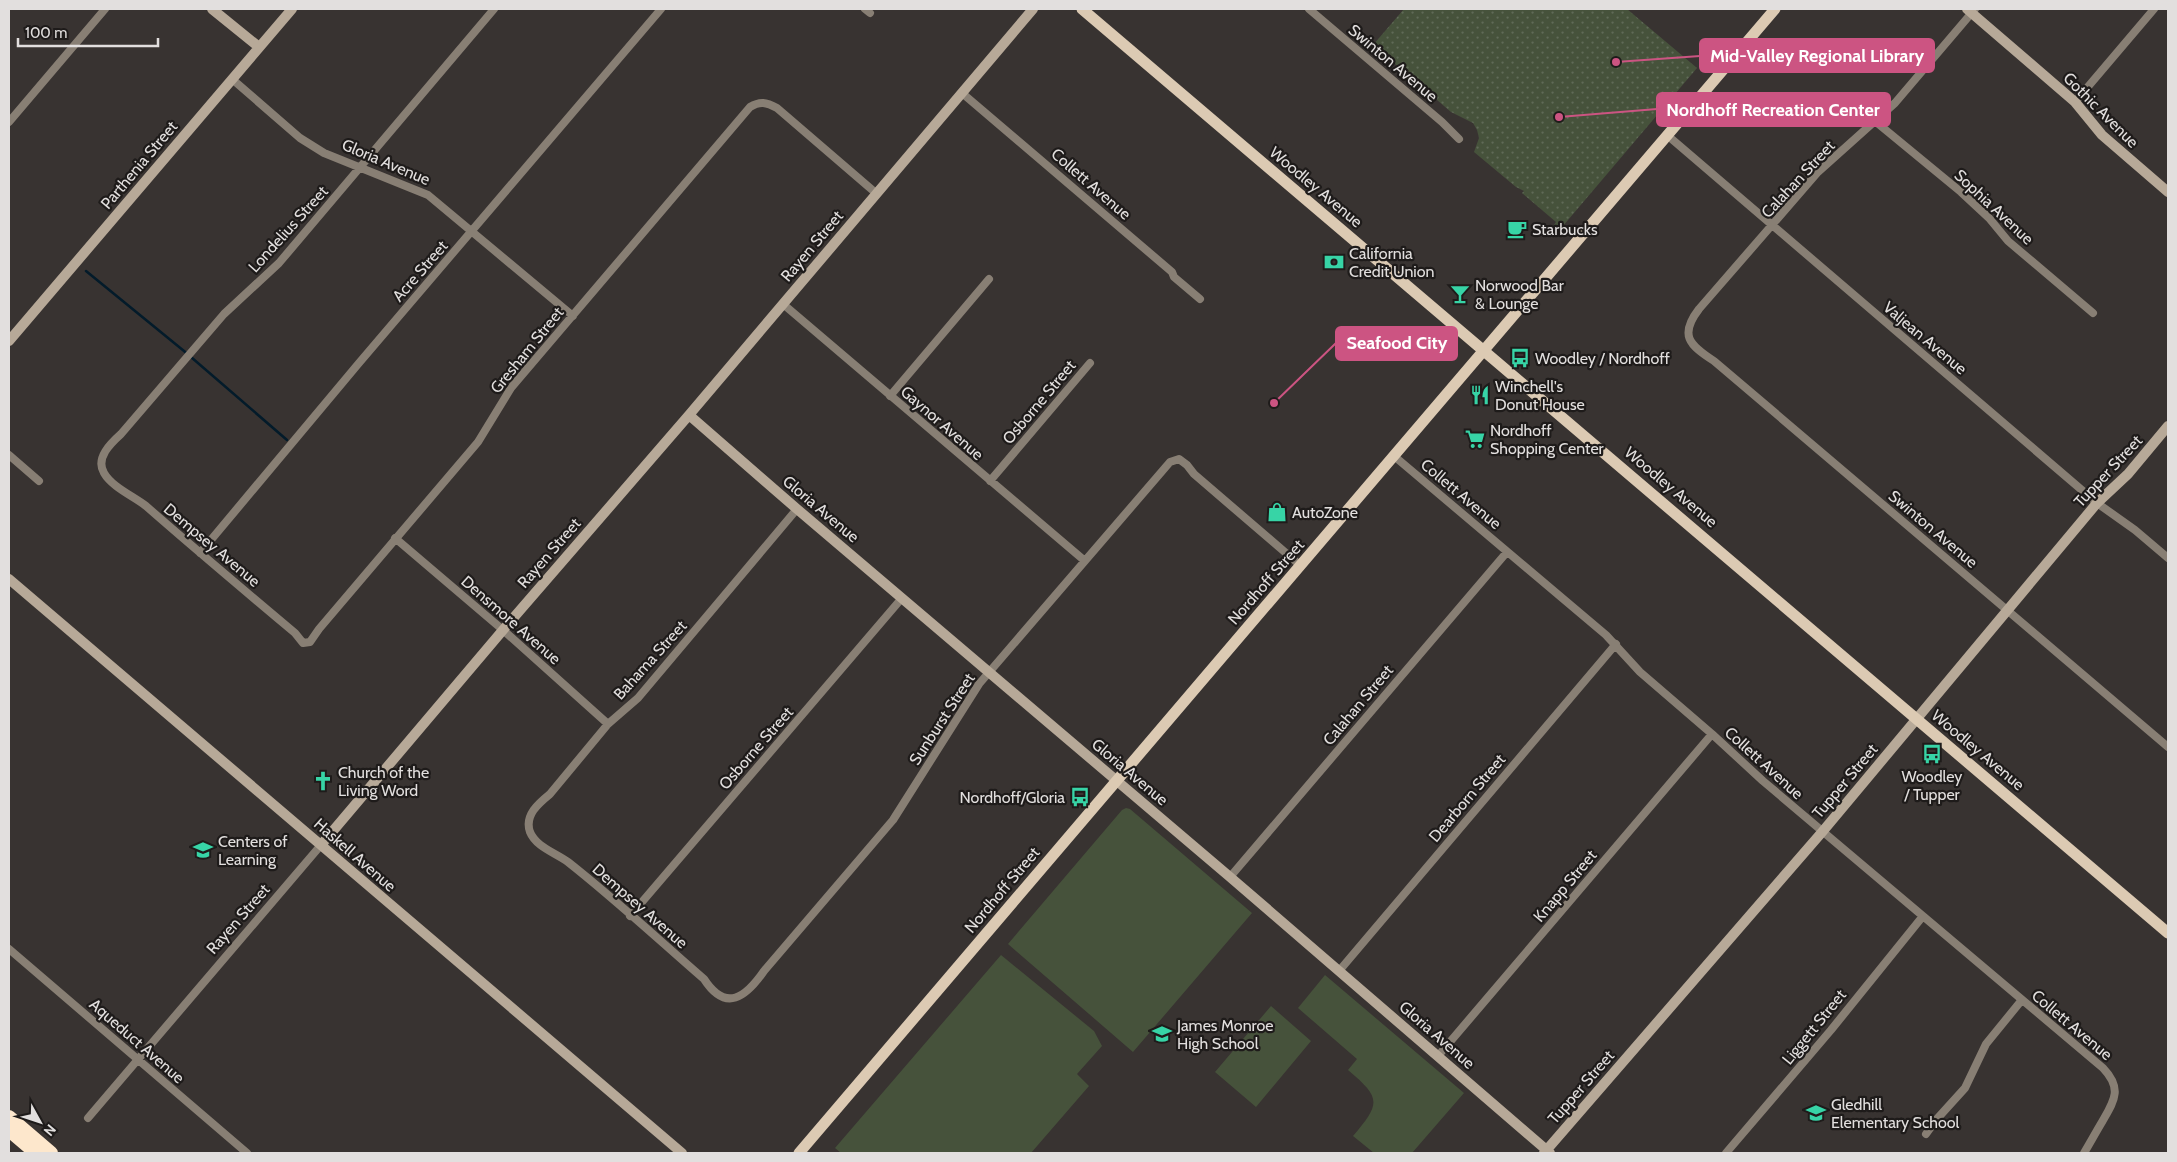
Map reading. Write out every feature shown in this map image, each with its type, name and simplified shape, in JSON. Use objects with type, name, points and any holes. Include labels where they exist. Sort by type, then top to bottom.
[{"type":"highway","points":[[9,1117],[51,1153]]},
{"type":"highway","points":[[9,1130],[36,1153]]},
{"type":"highway","points":[[9,1138],[27,1153]]},
{"type":"main road","name":"Woodley Avenue","points":[[1082,9],[1707,539],[1916,719],[1979,770],[2168,933]]},
{"type":"main road","name":"Nordhoff Street","points":[[799,1153],[1116,780],[1302,566],[1482,350],[1776,9]]},
{"type":"street","points":[[9,122],[105,9]]},
{"type":"street","points":[[212,9],[259,47]]},
{"type":"street","name":"Parthenia Street","points":[[9,341],[292,9]]},
{"type":"street","name":"Londelius Street","points":[[102,465],[107,448],[224,314],[279,263],[494,9]]},
{"type":"street","name":"Acre Street","points":[[200,553],[472,230],[662,9]]},
{"type":"street","name":"Rayen Street","points":[[88,1118],[1033,9]]},
{"type":"street","name":"Swinton Avenue","points":[[1309,9],[1459,138]]},
{"type":"street","points":[[2075,102],[2154,9]]},
{"type":"street","name":"Gothic Avenue","points":[[1971,10],[2075,102],[2102,135],[2168,192]]},
{"type":"street","name":"Calahan Street","points":[[1688,329],[1691,319],[1699,309],[1825,165],[1876,122],[1894,103],[1971,10]]},
{"type":"street","name":"Gloria Avenue","points":[[232,79],[309,145],[324,153],[361,166],[428,195],[573,316]]},
{"type":"street","name":"Collett Avenue","points":[[962,92],[1172,272],[1174,277],[1200,299]]},
{"type":"street","name":"Gresham Street","points":[[306,644],[310,642],[395,538],[478,442],[510,388],[573,316],[742,114],[758,102],[770,104],[777,108],[877,194]]},
{"type":"street","name":"Sophia Avenue","points":[[1876,122],[1961,192],[1989,218],[2008,241],[2093,313]]},
{"type":"street","name":"Valjean Avenue","points":[[1667,135],[2097,503],[2135,530],[2168,558]]},
{"type":"street","points":[[890,396],[989,279]]},
{"type":"street","name":"Gaynor Avenue","points":[[783,304],[1085,560]]},
{"type":"street","name":"Swinton Avenue","points":[[1688,329],[1691,343],[1701,353],[1714,360],[2168,747]]},
{"type":"street","name":"Osborne Street","points":[[990,481],[1090,362]]},
{"type":"street","name":"Gloria Avenue","points":[[689,415],[1339,970],[1547,1152]]},
{"type":"street","name":"Tupper Street","points":[[1547,1152],[1822,831],[2097,503],[2128,474],[2168,426]]},
{"type":"street","points":[[9,455],[39,481]]},
{"type":"street","name":"Collett Avenue","points":[[1394,456],[1616,644],[1640,672],[1712,734],[1762,781],[2111,1076],[2115,1089],[2113,1104],[2084,1153]]},
{"type":"street","name":"Sunburst Street","points":[[735,999],[752,989],[764,971],[893,820],[979,684],[1166,465],[1179,459],[1188,464],[1194,474],[1302,566]]},
{"type":"street","name":"Dempsey Avenue","points":[[102,465],[104,473],[112,482],[132,495],[294,633],[300,641],[306,644]]},
{"type":"street","name":"Bahama Street","points":[[529,830],[534,808],[550,794],[608,724],[638,698],[797,509]]},
{"type":"street","name":"Densmore Avenue","points":[[395,538],[503,630],[608,724]]},
{"type":"street","name":"Calahan Street","points":[[1230,877],[1507,552]]},
{"type":"street","name":"Haskell Avenue","points":[[9,579],[682,1153]]},
{"type":"street","name":"Osborne Street","points":[[630,916],[902,598]]},
{"type":"street","name":"Dearborn Street","points":[[1339,970],[1616,644]]},
{"type":"street","name":"Knapp Street","points":[[1438,1056],[1712,734]]},
{"type":"street","name":"Dempsey Avenue","points":[[529,830],[540,844],[567,862],[704,979],[717,994],[735,999]]},
{"type":"street","name":"Liggett Street","points":[[1726,1153],[1831,1030],[1923,916]]},
{"type":"street","name":"Aqueduct Avenue","points":[[9,949],[248,1153]]},
{"type":"street","points":[[1926,1134],[1965,1088],[1986,1044],[2021,1001]]},
{"type":"green space","points":[[1404,9],[1627,9],[1697,68],[1557,233],[1552,228],[1556,222],[1522,193],[1524,191],[1516,187],[1474,152],[1479,138],[1473,123],[1451,112],[1373,45]]},
{"type":"green space","points":[[1130,809],[1252,913],[1133,1052],[1008,944],[1122,810]]},
{"type":"green space","points":[[1001,955],[1094,1031],[1102,1046],[1077,1074],[1089,1086],[1031,1153],[841,1153],[835,1148]]},
{"type":"green space","points":[[1325,975],[1464,1093],[1412,1153],[1374,1153],[1353,1136],[1369,1116],[1373,1101],[1367,1087],[1348,1070],[1357,1059],[1298,1008]]},
{"type":"green space","points":[[1271,1006],[1311,1041],[1256,1107],[1215,1072]]},
{"type":"waterway","points":[[86,271],[184,351],[287,440]]},
{"type":"place","name":"Mid-Valley Regional Library","points":[[1616,62]]},
{"type":"place","name":"Nordhoff Recreation Center","points":[[1559,117]]},
{"type":"place","name":"Starbucks","points":[[1517,229]]},
{"type":"place","name":"California Credit Union","points":[[1334,262]]},
{"type":"place","name":"Norwood Bar & Lounge","points":[[1460,294]]},
{"type":"place","name":"Woodley / Nordhoff","points":[[1520,358]]},
{"type":"place","name":"Winchell's Donut House","points":[[1480,395]]},
{"type":"place","name":"Seafood City","points":[[1274,403]]},
{"type":"place","name":"Nordhoff Shopping Center","points":[[1475,439]]},
{"type":"place","name":"AutoZone","points":[[1277,512]]},
{"type":"place","name":"Woodley / Tupper","points":[[1932,754]]},
{"type":"place","name":"Church of the Living Word","points":[[323,781]]},
{"type":"place","name":"Nordhoff/Gloria","points":[[1080,797]]},
{"type":"place","name":"Centers of Learning","points":[[203,850]]},
{"type":"place","name":"James Monroe High School","points":[[1162,1034]]},
{"type":"place","name":"Gledhill Elementary School","points":[[1816,1113]]}]
